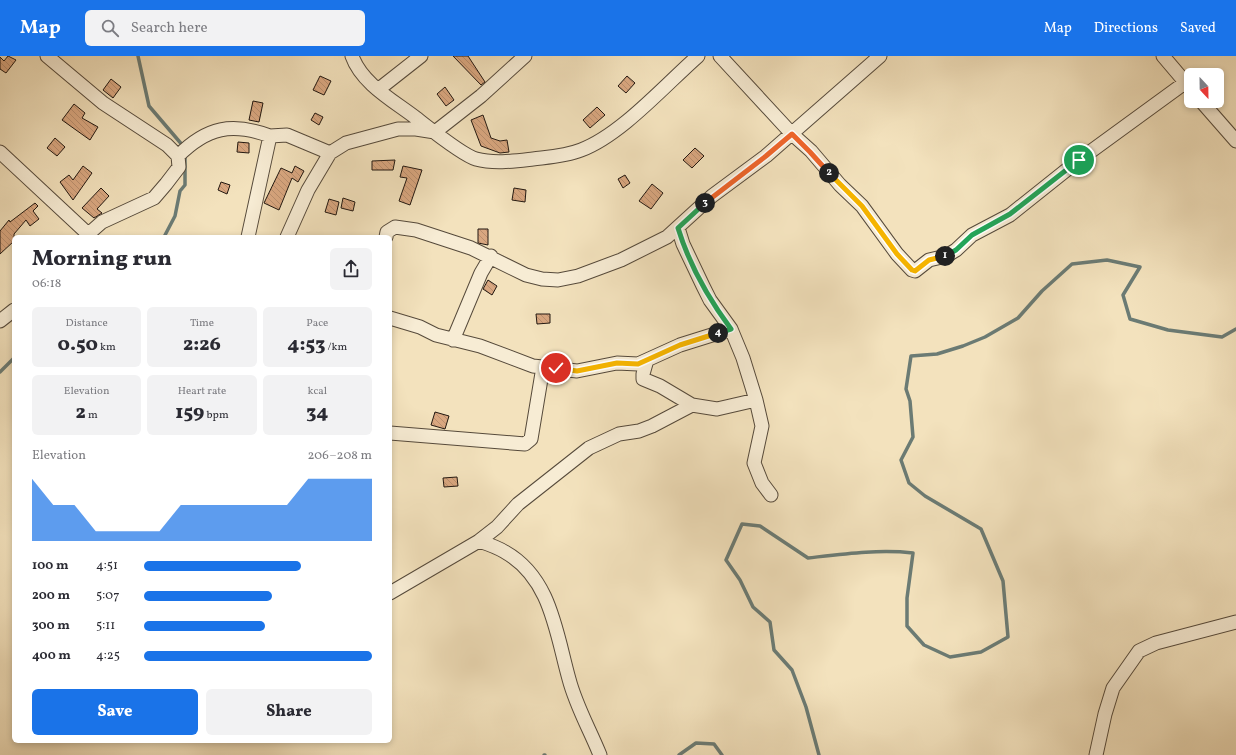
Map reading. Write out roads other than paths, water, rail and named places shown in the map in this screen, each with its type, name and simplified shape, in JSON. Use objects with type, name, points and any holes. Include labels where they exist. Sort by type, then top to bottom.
[{"type":"street","points":[[0,152],[86,235],[102,222],[154,198],[179,167],[178,156],[167,145],[98,99],[47,56]]},
{"type":"street","points":[[352,56],[356,65],[366,79],[435,132],[475,159],[495,161],[527,160],[580,150],[614,131],[698,56]]},
{"type":"street","points":[[379,89],[421,56]]},
{"type":"street","points":[[288,235],[308,190],[330,154],[346,142],[384,132],[416,128],[435,132],[481,96],[525,56]]},
{"type":"street","points":[[720,56],[840,186],[862,206],[897,254],[912,270],[915,271],[929,260],[946,256],[956,250],[972,235],[1010,214],[1092,151],[1184,89]]},
{"type":"street","points":[[386,235],[387,232],[395,227],[406,228],[471,248],[491,256],[526,275],[542,279],[558,280],[578,276],[621,260],[652,246],[678,228],[712,196],[766,156],[792,134],[880,56]]},
{"type":"street","points":[[1163,56],[1184,81]]},
{"type":"street","points":[[1208,108],[1234,135]]},
{"type":"street","points":[[178,156],[193,142],[211,132],[227,127],[244,129],[270,136],[288,136],[330,154]]},
{"type":"street","points":[[248,235],[270,136]]},
{"type":"street","points":[[678,228],[683,244],[710,300],[731,329],[756,400],[762,426],[754,462],[762,483],[771,495]]},
{"type":"street","points":[[453,340],[481,273],[491,256]]},
{"type":"street","points":[[0,321],[12,312]]},
{"type":"street","points":[[392,319],[453,340],[480,346],[533,366],[577,371],[617,363],[638,364],[674,347],[731,329]]},
{"type":"street","points":[[647,360],[643,379],[660,386],[692,406],[717,409],[756,400]]},
{"type":"street","points":[[392,433],[525,444],[531,439],[543,367]]},
{"type":"street","points":[[392,592],[479,541],[496,527],[518,504],[588,448],[619,434],[646,429],[673,417],[692,406]]},
{"type":"street","points":[[479,541],[504,552],[518,561],[529,571],[538,584],[552,613],[576,703],[600,755]]},
{"type":"street","points":[[1096,755],[1105,714],[1113,688],[1139,651],[1156,644],[1236,622]]},
{"type":"waterway","points":[[138,56],[149,106],[184,147]]},
{"type":"waterway","points":[[165,235],[175,216],[180,191],[185,185],[185,155]]},
{"type":"waterway","points":[[819,755],[806,707],[792,670],[774,650],[770,622],[753,607],[740,580],[726,560],[742,524],[760,526],[808,558],[874,552],[913,553],[907,598],[907,626],[924,645],[950,657],[981,652],[1008,637],[1003,581],[981,529],[925,496],[909,483],[901,460],[913,437],[910,401],[906,389],[911,356],[937,354],[985,337],[1018,318],[1042,291],[1072,264],[1107,260],[1140,267],[1123,295],[1130,319],[1168,330],[1222,337],[1236,329]]},
{"type":"waterway","points":[[0,372],[12,360]]},
{"type":"waterway","points":[[679,755],[696,743],[714,744],[722,755]]}]
